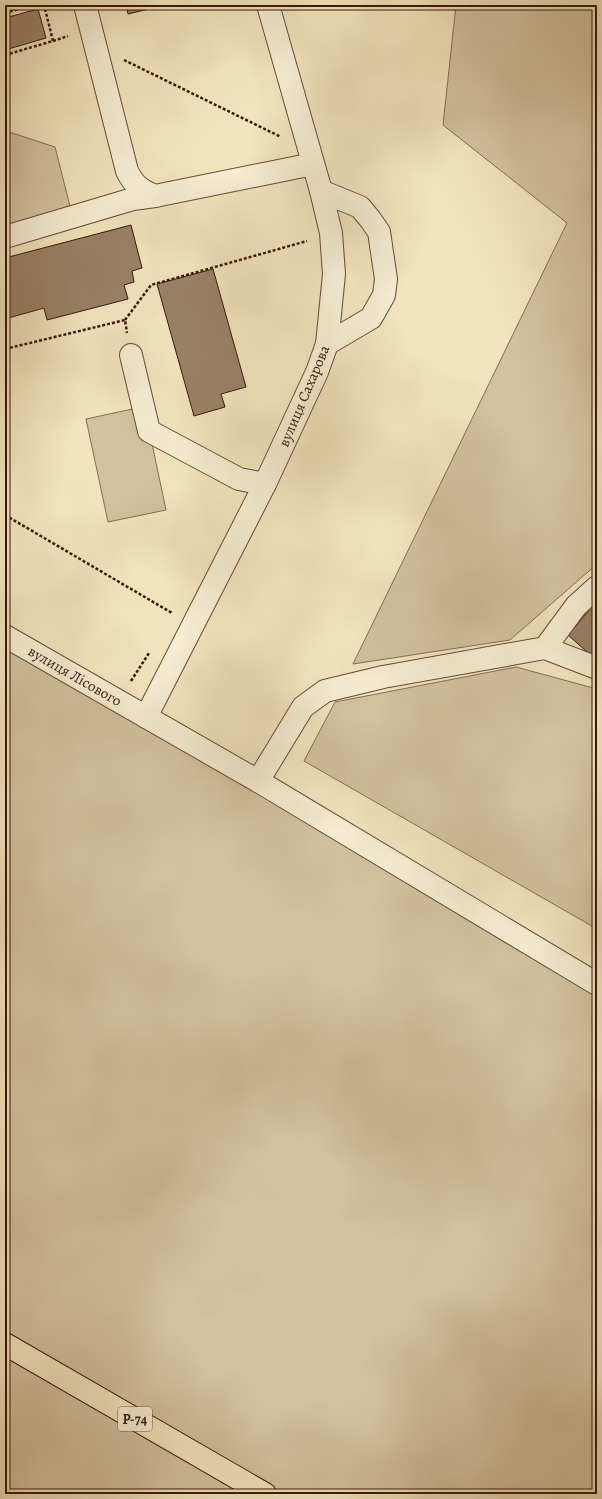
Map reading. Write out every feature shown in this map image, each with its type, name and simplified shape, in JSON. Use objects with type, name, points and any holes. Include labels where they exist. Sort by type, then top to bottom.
[{"type":"main road","name":"Р-74","points":[[5,1344],[265,1494]]},
{"type":"street","points":[[85,5],[127,171],[133,183],[140,190],[155,196]]},
{"type":"street","name":"вулиця Сахарова","points":[[146,717],[265,484],[317,372],[327,344],[334,274],[331,233],[321,192],[268,5]]},
{"type":"street","points":[[5,237],[133,199],[155,196],[313,164]]},
{"type":"street","points":[[321,192],[360,206],[370,219],[379,232],[386,279],[384,295],[371,318],[327,344]]},
{"type":"street","points":[[131,355],[149,431],[239,479],[265,484]]},
{"type":"street","points":[[545,648],[576,606],[597,587]]},
{"type":"street","name":"вулиця Лісового","points":[[5,636],[258,781],[597,984]]},
{"type":"street","points":[[258,781],[303,707],[325,691],[383,677],[545,648],[597,668]]},
{"type":"path","points":[[5,12],[33,5]]},
{"type":"path","points":[[5,55],[53,41],[44,5]]},
{"type":"path","points":[[96,46],[286,140],[284,132]]},
{"type":"path","points":[[308,235],[308,248]]},
{"type":"path","points":[[5,349],[125,320],[151,285],[308,241]]},
{"type":"path","points":[[125,320],[131,355]]},
{"type":"path","points":[[5,515],[172,613]]},
{"type":"path","points":[[168,620],[176,606]]},
{"type":"path","points":[[118,702],[153,647]]},
{"type":"shaded area","points":[[456,5],[597,5],[597,564],[510,640],[353,664],[567,223],[443,125]]},
{"type":"shaded area","points":[[9,132],[55,147],[73,218],[5,236],[5,143]]},
{"type":"shaded area","points":[[137,408],[151,439],[166,510],[108,522],[86,419]]},
{"type":"shaded area","points":[[5,636],[597,984],[597,1494],[5,1494]]},
{"type":"shaded area","points":[[516,667],[597,689],[597,929],[304,761],[335,702]]},
{"type":"building","points":[[126,5],[161,5],[161,6],[128,14]]},
{"type":"building","points":[[38,9],[46,38],[5,50],[5,18]]},
{"type":"building","points":[[131,225],[142,268],[132,271],[134,282],[124,285],[128,299],[47,320],[44,308],[5,319],[5,258]]},
{"type":"building","points":[[213,269],[246,387],[221,394],[225,407],[194,416],[157,284]]},
{"type":"building","points":[[597,601],[597,656],[595,659],[568,635]]}]
